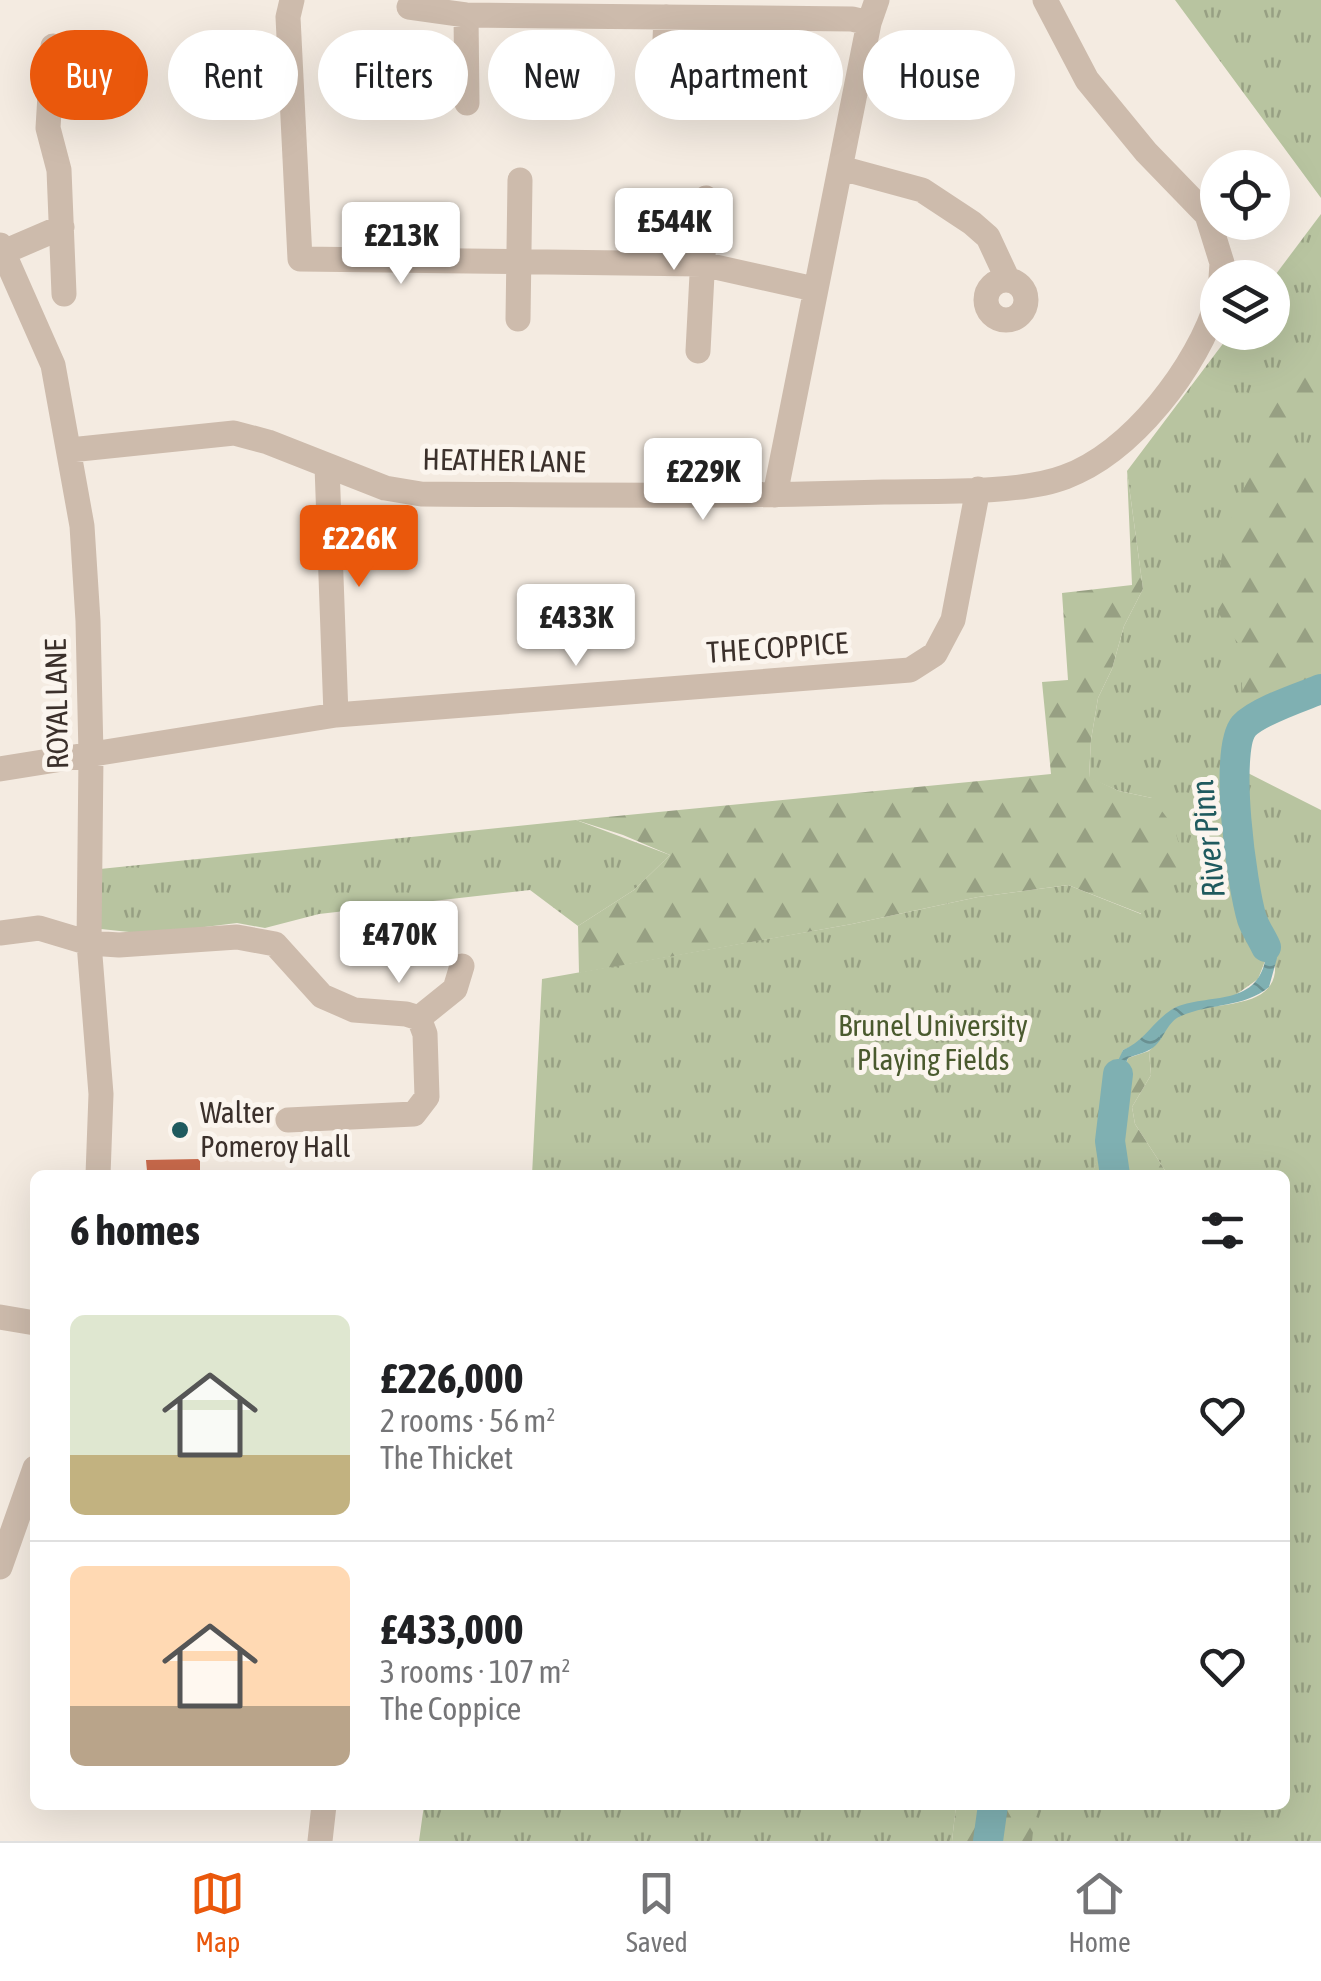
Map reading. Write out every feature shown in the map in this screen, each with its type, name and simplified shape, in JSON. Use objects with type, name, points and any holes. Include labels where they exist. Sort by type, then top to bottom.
[{"type":"street","points":[[292,0],[288,17],[300,259],[702,264],[814,288]]},
{"type":"street","points":[[1045,0],[1087,80],[1146,152],[1207,216],[1221,260]]},
{"type":"street","points":[[409,8],[466,16],[557,8],[666,17],[704,9],[852,19],[873,12],[814,288],[775,496]]},
{"type":"street","points":[[466,16],[466,30]]},
{"type":"street","points":[[665,30],[666,17]]},
{"type":"street","points":[[48,120],[59,170],[64,294]]},
{"type":"street","points":[[842,168],[922,190],[972,223],[988,238],[1008,280]]},
{"type":"street","points":[[518,319],[520,180]]},
{"type":"street","points":[[698,350],[706,198]]},
{"type":"street","points":[[4,258],[62,227]]},
{"type":"street","name":"ROYAL LANE","points":[[4,258],[53,365],[82,526],[91,755],[89,943],[101,1094],[98,1170]]},
{"type":"street","name":"HEATHER LANE","points":[[70,450],[225,432],[268,442],[385,488],[421,494],[775,496],[978,489],[1066,477],[1116,448],[1163,400],[1200,339]]},
{"type":"street","points":[[327,466],[336,715]]},
{"type":"street","name":"THE COPPICE","points":[[0,769],[336,715],[910,670],[935,654],[953,620],[978,489]]},
{"type":"street","points":[[0,933],[39,928],[89,943],[118,946],[237,938],[275,944],[322,996],[354,1010],[419,1018],[455,989],[462,966]]},
{"type":"street","points":[[288,1120],[414,1114],[427,1097],[425,1034],[419,1018]]},
{"type":"street","points":[[0,1317],[30,1322]]},
{"type":"street","points":[[0,1568],[30,1482]]},
{"type":"street","points":[[320,1841],[323,1810]]},
{"type":"green space","points":[[1175,0],[1321,0],[1321,198],[1290,156],[1290,150],[1286,150]]},
{"type":"green space","name":"Brunel University Playing Fields","points":[[1321,214],[1321,692],[1248,731],[1240,750],[1242,770],[1321,810],[1321,1841],[1030,1841],[1033,1810],[1290,1810],[1290,1170],[1165,1170],[1135,1124],[1132,1107],[1151,1075],[1149,1051],[1174,1019],[1194,1010],[1258,996],[1269,987],[1275,964],[1253,910],[1267,956],[1258,979],[1234,996],[1174,1008],[1135,1045],[1123,1050],[1109,1094],[1113,1115],[1094,1170],[532,1170],[542,979],[852,924],[978,897],[1068,885],[1141,914],[1152,798],[1119,791],[1089,778],[1098,698],[1112,669],[1124,626],[1143,589],[1127,471],[1218,350],[1290,350],[1290,260],[1286,260]]},
{"type":"green space","points":[[1312,355],[1321,360],[1319,389],[1289,446],[1321,451],[1321,692],[1248,731],[1242,686],[1243,649],[1225,627],[1215,589],[1229,523],[1249,476],[1268,445],[1262,402],[1295,356]]},
{"type":"green space","points":[[1127,471],[1143,589],[1124,626],[1112,669],[1098,698],[1089,777],[1119,791],[1152,798],[1174,827],[1184,862],[1142,914],[1068,885],[978,897],[579,973],[578,926],[634,890],[670,855],[576,820],[1051,774],[1042,682],[1068,680],[1062,593],[1132,585]]},
{"type":"green space","points":[[576,820],[670,855],[634,890],[578,926],[530,890],[319,914],[265,928],[237,923],[148,934],[101,929],[100,869]]},
{"type":"green space","points":[[1149,1051],[1151,1075],[1132,1107],[1135,1124],[1165,1170],[1094,1170],[1128,1058]]},
{"type":"green space","points":[[423,1810],[955,1810],[952,1841],[419,1841]]},
{"type":"green space","points":[[955,1810],[1035,1810],[1032,1841],[952,1841]]},
{"type":"water","points":[[1252,909],[1277,958],[1269,987],[1249,999],[1203,1009],[1173,1021],[1153,1047],[1128,1058],[1113,1115],[1109,1080],[1123,1050],[1171,1010],[1241,992],[1261,973],[1266,956],[1248,927]]},
{"type":"building","points":[[200,1159],[200,1170],[147,1170],[146,1160]]},
{"type":"waterway","name":"River Pinn","points":[[1266,947],[1252,919],[1240,850],[1235,789],[1238,740],[1244,726],[1259,715],[1321,689]]},
{"type":"waterway","name":"River Pinn","points":[[1114,1170],[1110,1141],[1118,1074]]},
{"type":"waterway","name":"River Pinn","points":[[988,1841],[992,1810]]},
{"type":"place","name":"Walter Pomeroy Hall","points":[[180,1130]]}]
